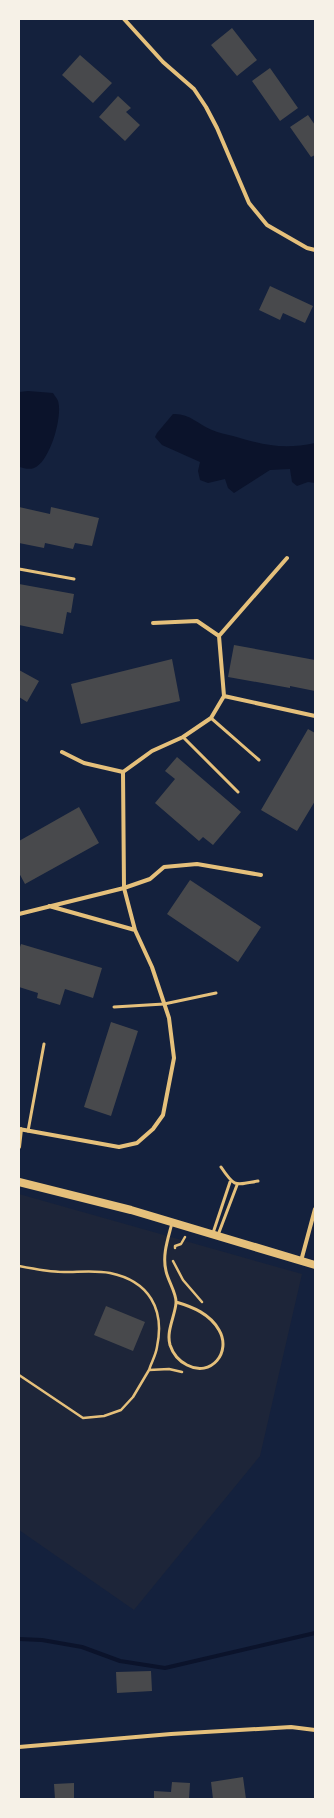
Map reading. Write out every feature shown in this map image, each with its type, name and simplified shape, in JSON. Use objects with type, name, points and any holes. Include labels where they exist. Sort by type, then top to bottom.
[{"type":"main road","points":[[19,1182],[86,1198],[215,1234],[315,1265]]},
{"type":"street","points":[[124,19],[163,62],[194,89],[202,101],[229,155],[238,180],[249,203],[267,225],[307,248],[315,250]]},
{"type":"street","points":[[62,752],[84,763],[124,772],[152,751],[183,737],[211,718],[224,696],[219,636],[287,558]]},
{"type":"street","points":[[153,623],[196,621],[219,636]]},
{"type":"street","points":[[224,696],[315,716]]},
{"type":"street","points":[[19,1147],[20,1129],[119,1147],[137,1143],[153,1129],[163,1115],[174,1058],[169,1018],[152,967],[135,930],[124,888],[124,772]]},
{"type":"street","points":[[19,914],[124,888],[150,879],[164,867],[197,864],[261,875]]},
{"type":"street","points":[[49,906],[135,930]]},
{"type":"street","points":[[301,1260],[315,1209]]},
{"type":"street","points":[[19,1747],[186,1733],[291,1727],[315,1730]]},
{"type":"lane","points":[[19,569],[74,579]]},
{"type":"lane","points":[[211,718],[259,760]]},
{"type":"lane","points":[[183,737],[238,792]]},
{"type":"lane","points":[[114,1007],[164,1004],[216,993]]},
{"type":"lane","points":[[28,1131],[44,1044]]},
{"type":"lane","points":[[221,1167],[230,1182],[237,1185],[258,1181]]},
{"type":"lane","points":[[215,1234],[230,1182]]},
{"type":"lane","points":[[215,1234],[237,1185]]},
{"type":"lane","points":[[172,1222],[165,1252],[165,1270],[176,1302],[171,1324],[170,1344],[179,1361],[196,1370],[208,1368],[220,1357],[223,1344],[219,1330],[209,1318],[194,1308],[176,1302]]},
{"type":"path","points":[[19,1266],[62,1272],[109,1272],[130,1279],[147,1292],[157,1308],[158,1327],[157,1348],[148,1370]]},
{"type":"shaded area","points":[[28,391],[53,393],[58,401],[59,417],[54,438],[45,457],[40,464],[34,468],[26,469],[19,467],[19,392]]},
{"type":"shaded area","points":[[173,414],[184,415],[217,432],[254,442],[274,446],[293,446],[315,443],[315,483],[308,482],[297,486],[292,482],[290,469],[270,470],[234,493],[228,488],[225,479],[208,483],[200,480],[198,471],[200,462],[162,445],[155,437]]},
{"type":"shaded area","points":[[19,1194],[302,1274],[260,1456],[134,1610],[19,1530]]},
{"type":"building","points":[[232,28],[257,60],[237,76],[211,45]]},
{"type":"building","points":[[80,55],[112,83],[93,103],[62,75]]},
{"type":"building","points":[[270,68],[298,108],[280,121],[252,81]]},
{"type":"building","points":[[118,96],[131,108],[126,112],[140,125],[125,141],[99,117]]},
{"type":"building","points":[[308,115],[315,125],[315,155],[311,157],[290,127]]},
{"type":"building","points":[[270,286],[313,306],[305,323],[283,313],[280,320],[259,310]]},
{"type":"building","points":[[19,507],[50,514],[51,507],[99,518],[92,546],[75,543],[73,549],[45,543],[44,548],[19,543]]},
{"type":"building","points":[[19,584],[74,594],[71,613],[67,612],[63,634],[19,625]]},
{"type":"building","points":[[234,645],[315,660],[315,691],[228,677]]},
{"type":"building","points":[[172,659],[180,701],[81,724],[71,684]]},
{"type":"building","points":[[19,670],[39,681],[27,702],[19,697]]},
{"type":"building","points":[[308,729],[315,733],[315,801],[297,831],[261,810]]},
{"type":"building","points":[[177,757],[241,812],[213,845],[203,837],[199,841],[155,803],[175,779],[165,771]]},
{"type":"building","points":[[79,807],[99,843],[25,884],[19,873],[19,841]]},
{"type":"building","points":[[190,880],[261,927],[238,962],[167,914]]},
{"type":"building","points":[[21,944],[102,968],[93,998],[65,989],[60,1005],[37,998],[38,993],[19,987],[19,950]]},
{"type":"building","points":[[111,1022],[138,1031],[111,1116],[84,1107]]},
{"type":"building","points":[[106,1306],[145,1322],[133,1351],[94,1335]]},
{"type":"building","points":[[151,1671],[152,1691],[117,1693],[116,1672]]},
{"type":"building","points":[[243,1777],[246,1799],[213,1799],[211,1782]]},
{"type":"building","points":[[172,1782],[190,1783],[189,1799],[154,1799],[154,1791],[171,1792]]},
{"type":"building","points":[[74,1783],[74,1799],[55,1799],[54,1784]]},
{"type":"waterway","points":[[19,1639],[42,1640],[82,1647],[120,1661],[165,1668],[315,1633]]}]
